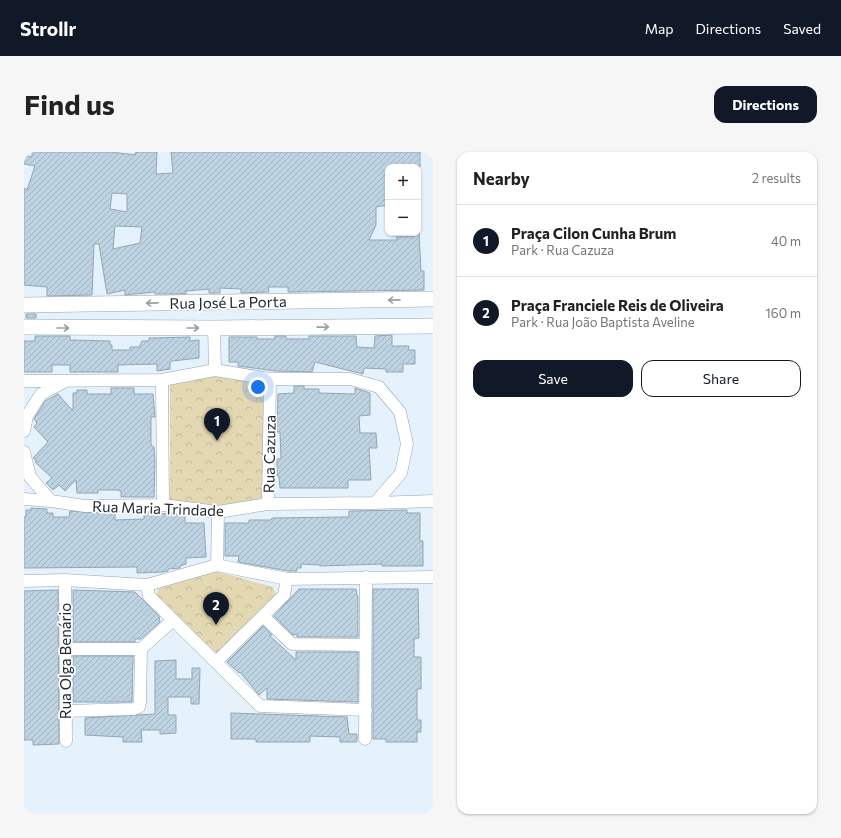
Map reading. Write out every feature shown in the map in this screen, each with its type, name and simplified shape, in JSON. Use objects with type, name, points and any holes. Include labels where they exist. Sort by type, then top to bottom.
[{"type":"street","name":"Rua José La Porta","points":[[24,305],[433,299]]},
{"type":"street","name":"Rua José La Porta","points":[[24,327],[214,328],[433,326]]},
{"type":"street","points":[[214,328],[215,370]]},
{"type":"street","points":[[24,381],[162,380],[215,370],[270,379],[350,379],[379,387],[400,412],[407,444],[401,473],[375,503]]},
{"type":"street","name":"Rua Cazuza","points":[[268,504],[270,379]]},
{"type":"street","points":[[162,380],[163,505]]},
{"type":"street","points":[[24,431],[27,416],[41,394],[66,381]]},
{"type":"street","points":[[24,452],[30,476],[51,501]]},
{"type":"street","name":"Rua Maria Trindade","points":[[24,499],[85,506],[163,505],[218,512],[268,504],[375,503],[433,500]]},
{"type":"street","points":[[217,566],[218,512]]},
{"type":"street","points":[[24,581],[65,580],[147,585],[217,566],[287,579],[433,577]]},
{"type":"street","points":[[365,739],[366,710],[364,645],[366,577]]},
{"type":"street","points":[[216,662],[284,595],[287,579]]},
{"type":"street","name":"Rua Olga Benário","points":[[65,580],[66,741]]},
{"type":"street","points":[[147,585],[150,596],[172,621],[260,706],[366,710]]},
{"type":"street","points":[[263,616],[292,644],[364,645]]},
{"type":"street","points":[[66,649],[141,649],[172,621]]},
{"type":"street","points":[[66,711],[134,709],[139,707],[141,649]]},
{"type":"green space","points":[[216,376],[263,384],[263,498],[217,507],[170,500],[170,383]]},
{"type":"green space","points":[[216,571],[273,587],[276,595],[217,654],[156,596],[159,587]]},
{"type":"building","points":[[32,152],[111,152],[135,155],[135,153],[138,152],[157,152],[156,174],[173,173],[171,152],[420,152],[420,164],[385,164],[385,206],[376,207],[376,225],[369,240],[397,240],[397,236],[419,236],[421,271],[424,271],[424,290],[288,292],[288,287],[268,287],[269,292],[241,293],[241,289],[220,288],[220,293],[209,293],[209,289],[186,291],[186,294],[155,294],[155,292],[125,295],[125,290],[107,294],[99,244],[94,244],[92,295],[47,296],[47,287],[24,285],[24,188],[27,190],[35,166],[24,164],[24,155],[32,157]],"holes":[[[112,193],[127,194],[127,212],[110,209]],[[115,226],[142,227],[140,243],[113,249]]]},
{"type":"building","points":[[26,314],[36,314],[36,318],[26,318]]},
{"type":"building","points":[[392,335],[392,346],[409,346],[408,350],[415,350],[415,364],[403,364],[403,372],[386,372],[386,369],[364,368],[363,374],[315,362],[312,372],[276,371],[238,366],[238,362],[229,362],[229,337],[257,337],[257,339],[275,339],[275,336],[286,336],[286,339],[309,339],[309,336],[356,336],[357,347],[374,348],[375,336]]},
{"type":"building","points":[[35,336],[70,336],[70,340],[110,341],[112,350],[130,350],[130,347],[139,347],[142,341],[149,341],[149,338],[190,337],[190,341],[199,340],[199,358],[172,361],[170,363],[170,369],[157,371],[157,364],[118,365],[118,372],[70,372],[70,365],[52,365],[52,372],[24,372],[24,341],[35,341]]},
{"type":"building","points":[[294,386],[304,386],[304,389],[319,389],[319,393],[355,394],[355,388],[370,393],[370,415],[359,416],[360,433],[376,433],[377,448],[369,448],[371,480],[348,480],[348,488],[280,488],[279,476],[277,476],[277,459],[281,459],[280,432],[277,432],[278,394],[294,393]]},
{"type":"building","points":[[111,388],[134,388],[134,394],[153,394],[155,417],[151,417],[151,445],[154,447],[155,460],[154,497],[121,497],[121,491],[117,490],[98,490],[98,493],[77,493],[76,480],[65,491],[59,485],[53,490],[46,483],[52,478],[35,462],[37,461],[33,458],[48,442],[34,427],[37,423],[34,419],[45,401],[58,394],[73,411],[73,393],[77,393],[77,390],[87,390],[87,394],[111,394]]},
{"type":"building","points":[[31,508],[47,509],[47,513],[53,513],[53,517],[69,517],[70,511],[115,514],[115,520],[144,519],[144,513],[185,516],[185,523],[204,523],[206,557],[186,558],[186,564],[180,566],[180,568],[168,569],[168,571],[162,572],[137,573],[137,567],[24,568],[24,517],[26,517],[26,510],[31,510]]},
{"type":"building","points":[[407,510],[407,513],[420,513],[420,541],[423,541],[423,566],[382,566],[382,564],[320,566],[301,564],[301,568],[297,568],[297,571],[288,571],[238,562],[239,556],[225,556],[225,523],[249,523],[249,520],[271,520],[272,518],[349,517],[349,511]]},
{"type":"building","points":[[299,589],[356,589],[358,596],[358,637],[297,637],[297,634],[293,635],[274,616]]},
{"type":"building","points":[[373,589],[418,589],[419,638],[414,639],[414,657],[421,657],[421,689],[417,689],[417,720],[421,720],[421,732],[417,732],[417,742],[386,742],[386,739],[373,739]]},
{"type":"building","points":[[58,590],[59,744],[33,745],[33,740],[24,740],[24,591]]},
{"type":"building","points":[[73,590],[135,592],[159,616],[160,622],[141,639],[135,639],[135,642],[73,642]]},
{"type":"building","points":[[263,626],[272,635],[269,635],[296,660],[296,652],[358,652],[358,702],[267,699],[267,688],[259,695],[240,672],[239,673],[227,662]]},
{"type":"building","points":[[73,656],[133,656],[132,702],[73,702]]},
{"type":"building","points":[[176,660],[176,679],[192,679],[192,668],[200,668],[199,704],[191,704],[191,697],[168,697],[168,715],[176,715],[176,733],[160,734],[160,730],[141,730],[142,742],[123,742],[123,737],[85,735],[85,718],[155,714],[155,661]]},
{"type":"building","points":[[231,713],[347,717],[349,734],[357,734],[357,742],[340,742],[340,737],[310,736],[310,742],[256,742],[256,739],[231,739]]},
{"type":"place","name":"Praça Cilon Cunha Brum","points":[[217,441]]},
{"type":"place","name":"Praça Franciele Reis de Oliveira","points":[[216,625]]}]
